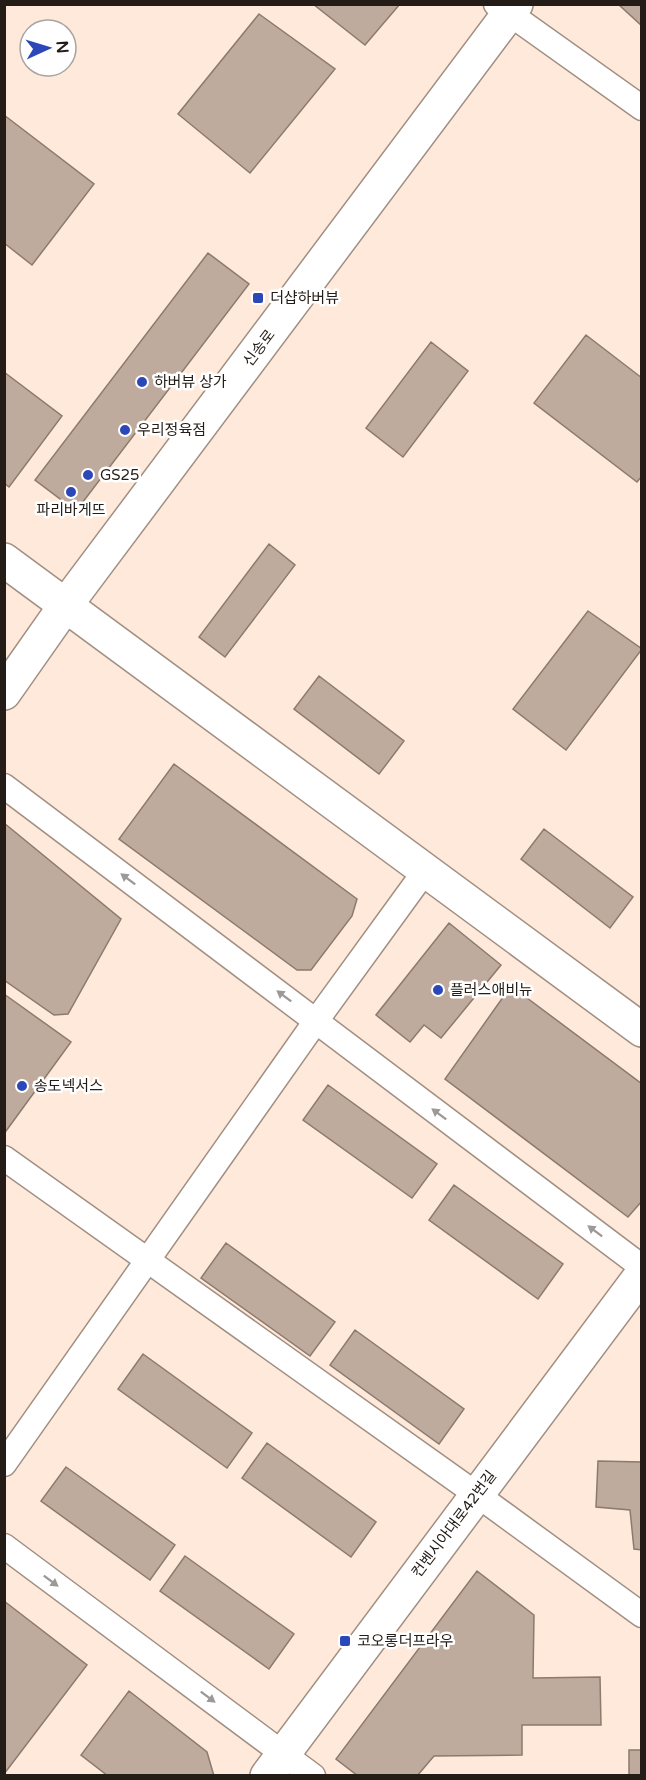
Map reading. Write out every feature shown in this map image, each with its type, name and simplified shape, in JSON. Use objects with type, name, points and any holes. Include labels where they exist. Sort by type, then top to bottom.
[{"type":"street","points":[[507,8],[642,108]]},
{"type":"street","name":"신송로","points":[[4,693],[65,606],[507,8]]},
{"type":"street","points":[[4,560],[642,1030]]},
{"type":"street","points":[[4,786],[642,1267]]},
{"type":"street","points":[[4,1464],[146,1260],[425,871]]},
{"type":"street","points":[[4,1158],[642,1615]]},
{"type":"street","name":"컨벤시아대로42번길","points":[[276,1765],[642,1274]]},
{"type":"street","points":[[4,1546],[276,1765],[313,1776]]},
{"type":"building","points":[[313,4],[400,4],[365,45]]},
{"type":"building","points":[[618,4],[642,4],[642,26]]},
{"type":"building","points":[[259,14],[335,69],[250,173],[178,114]]},
{"type":"building","points":[[4,115],[94,184],[32,265],[4,243]]},
{"type":"building","name":"하버뷰 상가","points":[[208,253],[249,284],[76,511],[35,480]]},
{"type":"building","points":[[586,335],[642,378],[642,476],[637,482],[534,403]]},
{"type":"building","points":[[431,342],[468,371],[403,457],[366,428]]},
{"type":"building","points":[[4,372],[62,416],[9,487],[4,483]]},
{"type":"building","points":[[269,544],[295,565],[225,657],[199,637]]},
{"type":"building","points":[[588,611],[642,649],[566,750],[513,709]]},
{"type":"building","points":[[319,676],[404,741],[379,774],[294,709]]},
{"type":"building","points":[[174,764],[357,899],[352,916],[311,970],[297,970],[119,839]]},
{"type":"building","points":[[4,823],[121,919],[68,1014],[54,1015],[4,980]]},
{"type":"building","points":[[544,829],[633,897],[610,928],[521,859]]},
{"type":"building","name":"플러스애비뉴","points":[[449,923],[501,965],[441,1038],[424,1025],[410,1042],[376,1015]]},
{"type":"building","points":[[511,986],[642,1084],[642,1201],[628,1217],[445,1079]]},
{"type":"building","name":"송도넥서스","points":[[4,994],[71,1042],[6,1131],[4,1129]]},
{"type":"building","points":[[328,1085],[437,1164],[412,1198],[303,1120]]},
{"type":"building","points":[[454,1185],[563,1264],[538,1299],[429,1220]]},
{"type":"building","points":[[226,1243],[335,1322],[310,1356],[201,1278]]},
{"type":"building","points":[[355,1330],[464,1409],[439,1444],[330,1365]]},
{"type":"building","points":[[143,1354],[252,1433],[227,1468],[118,1389]]},
{"type":"building","points":[[267,1443],[376,1522],[351,1557],[242,1478]]},
{"type":"building","points":[[598,1461],[642,1462],[642,1550],[634,1549],[630,1510],[596,1507]]},
{"type":"building","points":[[66,1467],[175,1545],[150,1580],[41,1501]]},
{"type":"building","points":[[185,1556],[294,1634],[269,1669],[160,1591]]},
{"type":"building","points":[[477,1571],[534,1615],[533,1678],[600,1677],[601,1725],[522,1725],[522,1755],[434,1756],[417,1776],[358,1776],[336,1759]]},
{"type":"building","points":[[4,1601],[87,1665],[4,1774]]},
{"type":"building","points":[[129,1691],[207,1752],[214,1776],[108,1776],[81,1755]]},
{"type":"building","points":[[629,1750],[642,1750],[642,1776],[629,1776]]},
{"type":"place","name":"더샵하버뷰","points":[[258,298]]},
{"type":"place","name":"하버뷰 상가","points":[[142,382]]},
{"type":"place","name":"우리정육점","points":[[125,430]]},
{"type":"place","name":"GS25","points":[[88,475]]},
{"type":"place","name":"파리바게뜨","points":[[71,492]]},
{"type":"place","name":"플러스애비뉴","points":[[438,990]]},
{"type":"place","name":"송도넥서스","points":[[22,1086]]},
{"type":"place","name":"코오롱더프라우","points":[[345,1641]]}]
